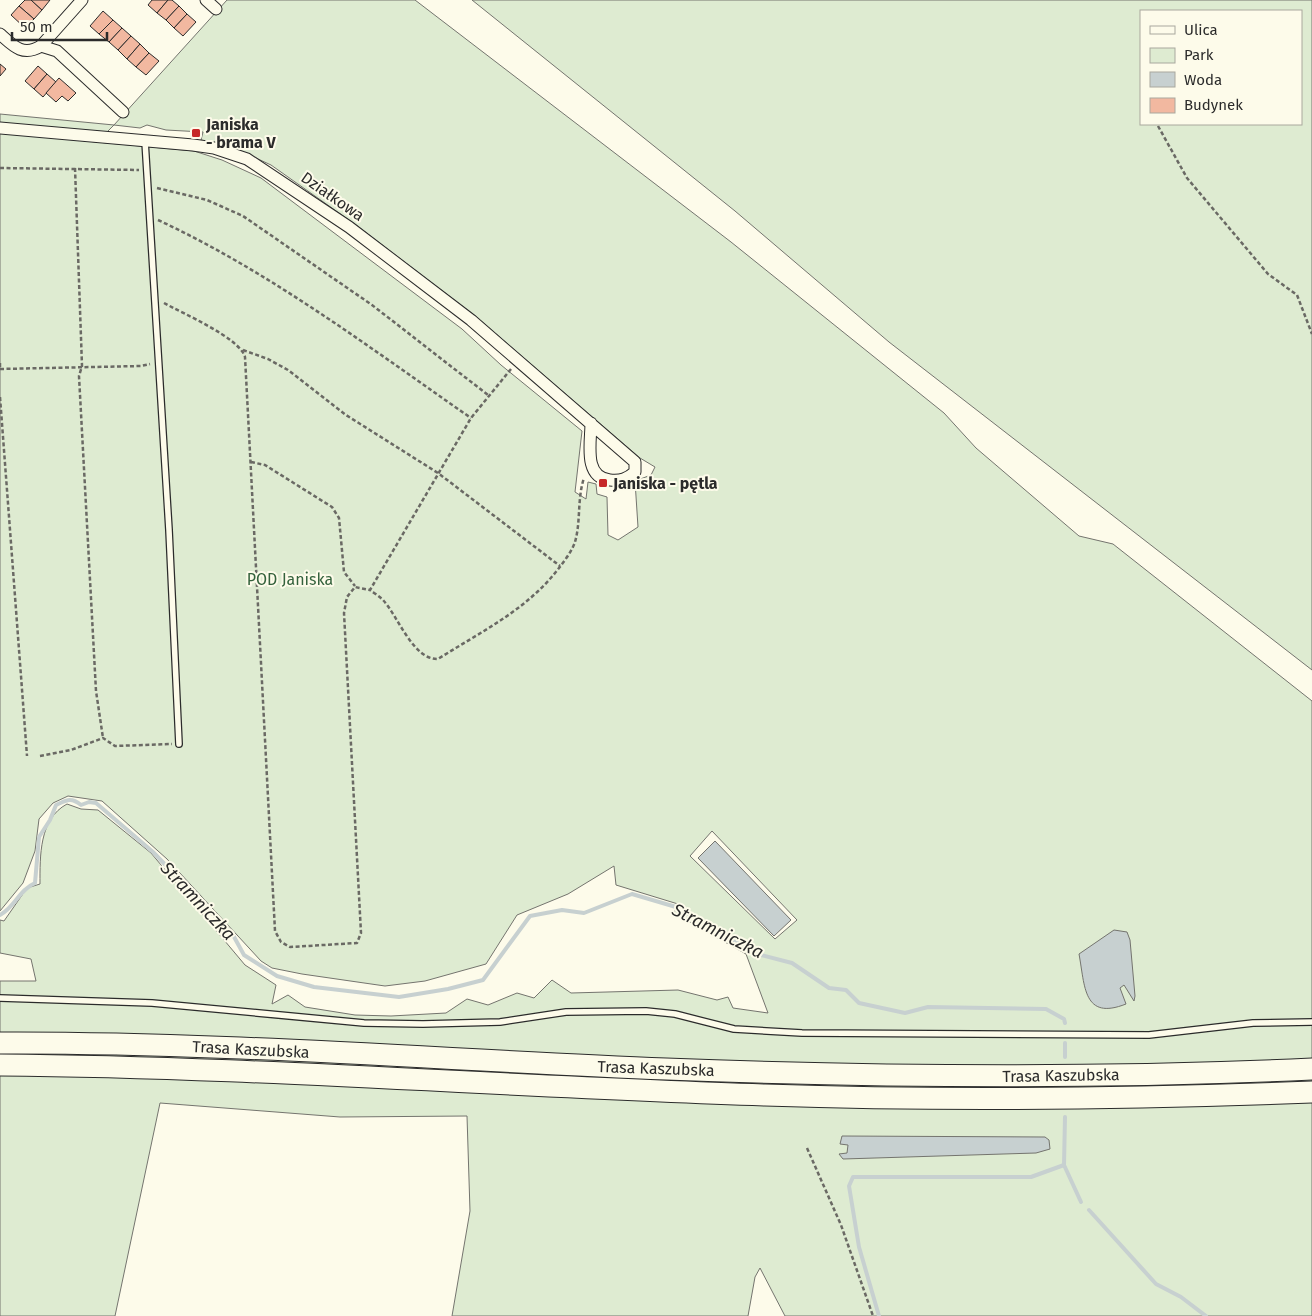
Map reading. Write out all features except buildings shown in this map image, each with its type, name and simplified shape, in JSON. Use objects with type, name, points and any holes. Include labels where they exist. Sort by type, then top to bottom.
[{"type":"highway","name":"Trasa Kaszubska","points":[[0,1043],[157,1045],[654,1068],[877,1075],[1134,1075],[1312,1069]]},
{"type":"highway","name":"Trasa Kaszubska","points":[[0,1065],[135,1067],[655,1091],[837,1097],[1090,1098],[1312,1092]]},
{"type":"street","points":[[0,34],[21,51],[34,51],[41,46],[82,0]]},
{"type":"street","points":[[206,0],[216,9]]},
{"type":"street","points":[[41,46],[57,52],[124,112]]},
{"type":"street","name":"Działkowa","points":[[0,128],[214,148],[247,159],[262,167],[398,264],[472,320],[635,462],[635,472],[627,478],[604,480],[596,474],[590,464]]},
{"type":"street","points":[[590,464],[591,423]]},
{"type":"lane","points":[[145,141],[156,298],[179,744]]},
{"type":"lane","points":[[0,998],[152,1003],[364,1023],[500,1022],[566,1012],[646,1010],[675,1014],[734,1029],[802,1033],[1149,1035],[1253,1023],[1312,1022]]},
{"type":"path","points":[[1158,126],[1187,178],[1268,274],[1297,295],[1312,334]]},
{"type":"path","points":[[0,168],[148,170]]},
{"type":"path","points":[[75,168],[82,366],[79,376],[96,681],[103,738],[115,746],[179,744]]},
{"type":"path","points":[[149,184],[207,200],[243,216],[372,305],[488,395]]},
{"type":"path","points":[[150,216],[191,235],[278,285],[471,418]]},
{"type":"path","points":[[156,298],[231,340],[243,350],[268,359],[288,370],[346,415],[438,473],[560,566]]},
{"type":"path","points":[[243,350],[251,462],[275,931],[282,942],[290,947],[357,943],[361,934],[344,613],[347,597],[355,587]]},
{"type":"path","points":[[370,590],[471,418],[518,360]]},
{"type":"path","points":[[0,363],[0,369],[141,366],[159,362]]},
{"type":"path","points":[[0,397],[27,756]]},
{"type":"path","points":[[251,462],[265,465],[332,507],[339,518],[344,572],[355,587],[370,590],[382,600],[418,651],[430,659],[438,659],[533,598],[560,566],[575,541],[579,496],[590,464]]},
{"type":"path","points":[[40,756],[71,750],[103,738]]},
{"type":"path","points":[[807,1148],[841,1225],[873,1316]]},
{"type":"green space","name":"POD Janiska","points":[[227,0],[415,0],[731,242],[944,413],[976,448],[1079,536],[1113,544],[1312,701],[1312,1316],[785,1316],[760,1268],[755,1277],[748,1316],[452,1316],[470,1211],[467,1116],[340,1117],[160,1103],[115,1316],[0,1316],[0,981],[36,981],[31,959],[0,953],[0,920],[4,921],[27,888],[40,884],[41,850],[46,829],[51,819],[67,804],[81,809],[98,810],[151,853],[245,965],[276,985],[272,1004],[288,995],[305,1007],[355,1015],[391,1016],[446,1013],[467,999],[488,1005],[517,993],[534,998],[552,980],[571,993],[678,990],[717,1000],[728,997],[733,1008],[768,1013],[746,954],[674,913],[678,904],[616,885],[614,866],[568,894],[517,915],[486,964],[425,981],[385,986],[272,968],[261,961],[167,859],[102,801],[68,796],[53,803],[39,819],[35,851],[23,883],[0,911],[0,133],[194,151],[222,160],[261,178],[462,329],[501,365],[582,431],[575,492],[586,499],[588,482],[596,484],[597,494],[607,497],[608,535],[618,540],[638,527],[635,481],[651,475],[655,467],[640,458],[474,315],[356,225],[271,165],[230,146],[201,140],[203,132],[166,130],[147,125],[140,128],[114,125]],"holes":[[[712,831],[797,920],[775,939],[690,856]]]},
{"type":"green space","points":[[472,0],[1312,0],[1312,670],[889,342],[735,211]]},
{"type":"green space","points":[[0,114],[114,125],[107,132],[0,123]]},
{"type":"water","points":[[715,841],[791,920],[774,936],[698,858]]},
{"type":"water","points":[[1114,930],[1127,932],[1130,940],[1135,996],[1134,1001],[1124,985],[1120,988],[1126,1004],[1112,1008],[1101,1008],[1094,1004],[1085,988],[1079,954]]},
{"type":"water","points":[[842,1136],[1045,1137],[1049,1140],[1050,1149],[1036,1153],[843,1159],[839,1154],[847,1153],[848,1145],[840,1144]]},
{"type":"waterway","name":"Stramniczka","points":[[0,915],[10,908],[25,890],[35,883],[39,837],[50,820],[56,805],[72,800],[81,805],[89,802],[96,803],[153,852],[233,935],[244,955],[277,976],[314,987],[399,997],[448,989],[483,980],[530,916],[562,910],[584,913],[632,894],[676,907],[757,954],[792,963],[829,988],[846,990],[859,1003],[905,1013],[928,1007],[1046,1009],[1064,1019],[1065,1023]]},
{"type":"waterway","name":"Stramniczka","points":[[1065,1043],[1065,1057]]},
{"type":"waterway","name":"Stramniczka","points":[[1065,1117],[1064,1165],[1081,1202]]},
{"type":"waterway","points":[[879,1316],[859,1247],[849,1186],[853,1177],[1031,1177],[1064,1165]]},
{"type":"waterway","name":"Stramniczka","points":[[1089,1210],[1156,1284],[1181,1297],[1206,1316]]},
{"type":"place","name":"Janiska - brama V","points":[[196,133]]},
{"type":"place","name":"Janiska - pętla","points":[[603,483]]}]
